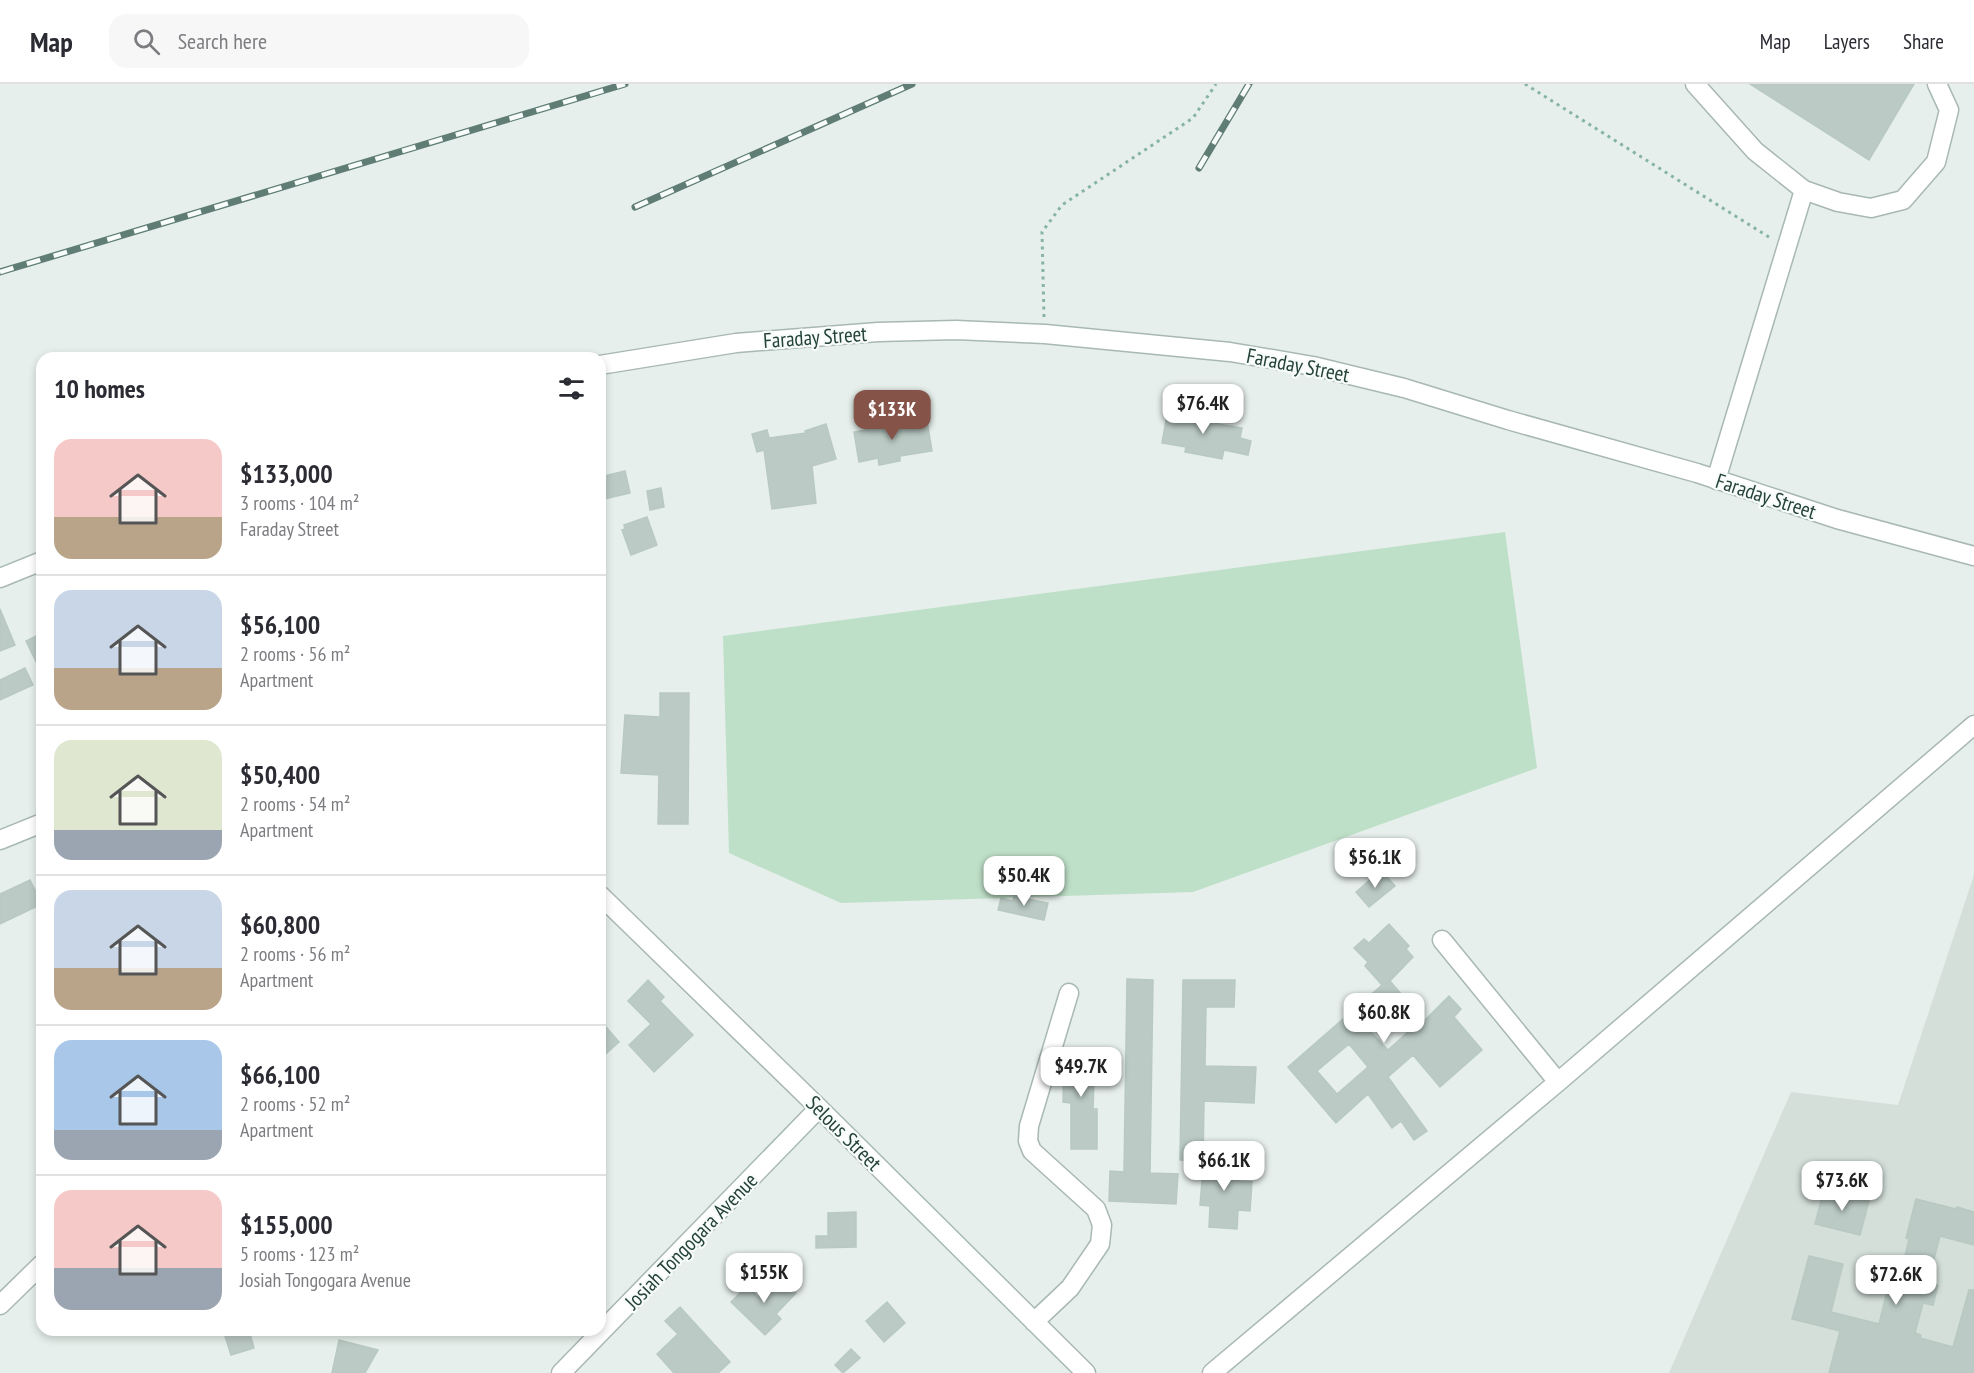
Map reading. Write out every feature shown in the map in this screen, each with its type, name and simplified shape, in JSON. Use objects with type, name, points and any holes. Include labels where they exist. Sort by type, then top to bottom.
[{"type":"street","points":[[1695,84],[1755,151],[1804,190],[1838,202],[1871,208],[1903,200],[1936,162],[1948,110],[1937,84]]},
{"type":"street","points":[[1716,480],[1804,190]]},
{"type":"street","name":"Faraday Street","points":[[606,364],[736,343],[867,333],[956,330],[1045,334],[1230,352],[1313,366],[1404,388],[1508,420],[1697,472],[1837,519],[1974,556]]},
{"type":"street","points":[[0,578],[36,563]]},
{"type":"street","points":[[1212,1373],[1558,1082],[1974,725]]},
{"type":"street","points":[[0,840],[36,825]]},
{"type":"street","name":"Selous Street","points":[[606,901],[1086,1373]]},
{"type":"street","points":[[1442,940],[1558,1082]]},
{"type":"street","points":[[1034,1322],[1070,1288],[1100,1244],[1102,1225],[1096,1209],[1032,1150],[1028,1141],[1029,1126],[1069,993]]},
{"type":"street","name":"Josiah Tongogara Avenue","points":[[606,1327],[819,1108]]},
{"type":"street","points":[[0,1305],[36,1270]]},
{"type":"street","name":"Josiah Tongogara Avenue","points":[[561,1373],[597,1336]]},
{"type":"path","points":[[1045,334],[1042,232],[1062,205],[1193,118],[1216,84]]},
{"type":"path","points":[[1524,84],[1786,248]]},
{"type":"shaded area","points":[[1974,875],[1974,1373],[1669,1373],[1791,1092],[1898,1105]]},
{"type":"green space","points":[[1505,532],[1537,768],[1193,892],[841,903],[729,853],[723,636]]},
{"type":"building","points":[[1750,84],[1914,84],[1869,160]]},
{"type":"building","points":[[1168,409],[1214,418],[1213,423],[1242,428],[1240,438],[1251,441],[1248,455],[1224,450],[1222,459],[1185,452],[1186,447],[1162,443]]},
{"type":"building","points":[[889,417],[891,427],[927,421],[932,451],[900,456],[900,461],[879,465],[878,458],[859,462],[854,432],[870,429],[868,421]]},
{"type":"building","points":[[826,424],[836,459],[812,466],[816,503],[772,509],[764,450],[757,452],[752,434],[767,430],[769,438],[806,433],[805,431]]},
{"type":"building","points":[[625,471],[630,493],[606,499],[606,476]]},
{"type":"building","points":[[661,488],[664,507],[650,510],[647,491]]},
{"type":"building","points":[[647,517],[657,545],[631,555],[622,530],[625,529],[624,525]]},
{"type":"building","points":[[0,609],[15,645],[0,651]]},
{"type":"building","points":[[36,636],[36,662],[26,641]]},
{"type":"building","points":[[25,668],[33,685],[0,700],[0,680]]},
{"type":"building","points":[[660,693],[689,693],[688,824],[658,824],[659,775],[621,773],[625,715],[660,717]]},
{"type":"building","points":[[1381,870],[1395,886],[1369,907],[1356,892]]},
{"type":"building","points":[[30,880],[36,892],[36,907],[0,924],[0,894]]},
{"type":"building","points":[[1014,896],[1048,903],[1044,920],[998,910],[1001,898],[1013,901]]},
{"type":"building","points":[[1389,924],[1409,946],[1406,949],[1413,957],[1390,981],[1424,1021],[1449,996],[1461,1009],[1454,1017],[1482,1050],[1440,1087],[1413,1055],[1388,1077],[1427,1131],[1414,1140],[1401,1121],[1392,1128],[1368,1094],[1336,1123],[1288,1067],[1382,985],[1365,966],[1368,962],[1354,948],[1364,939],[1369,943]],"holes":[[[1389,1008],[1410,1030],[1388,1050],[1367,1028]],[[1349,1044],[1368,1067],[1337,1094],[1317,1071]]]},
{"type":"building","points":[[1127,979],[1153,980],[1150,1173],[1178,1174],[1176,1204],[1109,1201],[1110,1171],[1124,1172]]},
{"type":"building","points":[[648,980],[664,997],[660,1001],[693,1035],[654,1072],[629,1045],[651,1024],[628,1001]]},
{"type":"building","points":[[1183,980],[1235,980],[1234,1007],[1206,1007],[1205,1066],[1256,1067],[1254,1103],[1204,1101],[1203,1161],[1180,1160]]},
{"type":"building","points":[[606,1027],[619,1042],[606,1054]]},
{"type":"building","points":[[1064,1051],[1095,1052],[1093,1109],[1097,1109],[1097,1149],[1071,1149],[1071,1103],[1063,1102]]},
{"type":"building","points":[[1204,1156],[1240,1159],[1238,1181],[1252,1182],[1250,1211],[1238,1210],[1237,1229],[1209,1227],[1210,1206],[1200,1205]]},
{"type":"building","points":[[1824,1189],[1869,1201],[1860,1235],[1815,1224]]},
{"type":"building","points":[[1916,1199],[1974,1212],[1974,1245],[1940,1236],[1928,1283],[1938,1285],[1933,1305],[1923,1303],[1915,1333],[1921,1335],[1920,1338],[1953,1347],[1969,1290],[1974,1290],[1974,1373],[1829,1373],[1840,1331],[1792,1319],[1809,1256],[1843,1264],[1831,1312],[1879,1324],[1892,1271],[1901,1273],[1909,1239],[1906,1238]]},
{"type":"building","points":[[856,1212],[856,1247],[816,1248],[816,1236],[828,1236],[828,1213]]},
{"type":"building","points":[[778,1276],[796,1293],[776,1314],[781,1319],[765,1335],[731,1302],[747,1286],[758,1297]]},
{"type":"building","points":[[887,1302],[905,1323],[884,1342],[866,1321]]},
{"type":"building","points":[[680,1307],[730,1362],[718,1373],[674,1373],[657,1354],[678,1334],[665,1321]]},
{"type":"building","points":[[225,1336],[251,1336],[254,1348],[231,1355]]},
{"type":"building","points":[[339,1340],[378,1350],[365,1373],[332,1373]]},
{"type":"building","points":[[851,1349],[860,1358],[843,1373],[835,1365]]},
{"type":"railway","points":[[0,272],[625,84]]},
{"type":"railway","points":[[635,207],[912,84]]},
{"type":"railway","points":[[1199,168],[1249,84]]}]
